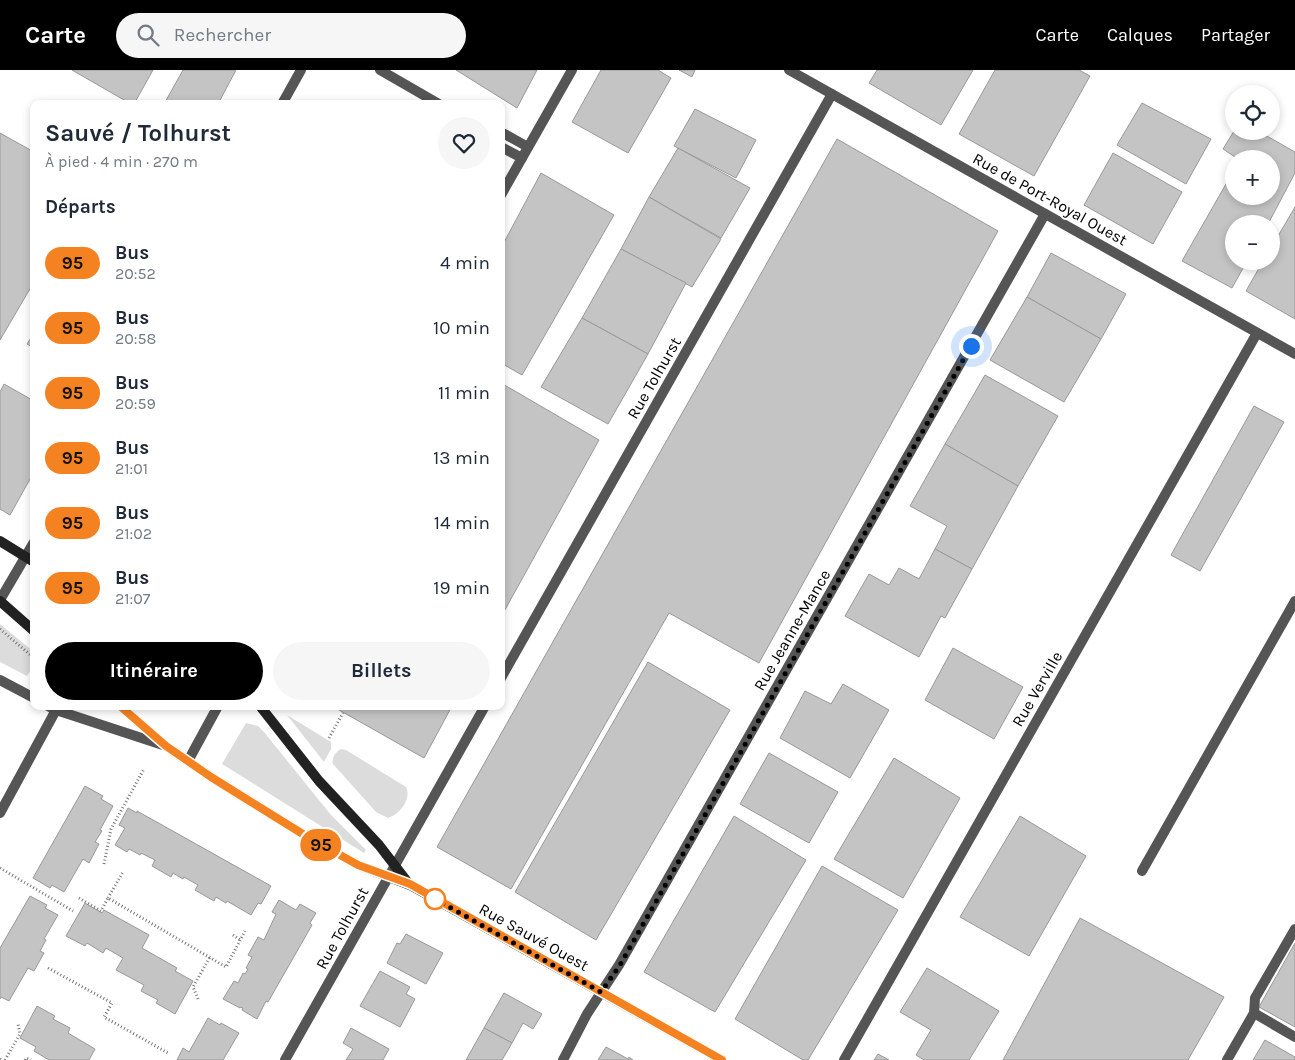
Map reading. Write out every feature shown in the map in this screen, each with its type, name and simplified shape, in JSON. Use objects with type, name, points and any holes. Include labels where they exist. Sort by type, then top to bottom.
[{"type":"main road","points":[[0,541],[30,559]]},
{"type":"main road","points":[[0,600],[30,627]]},
{"type":"main road","name":"Rue Sauvé Ouest","points":[[125,710],[166,746],[306,836],[358,865],[410,884],[722,1060]]},
{"type":"main road","name":"Rue Sauvé Ouest","points":[[263,710],[324,787],[379,845],[410,884]]},
{"type":"street","points":[[284,100],[301,70]]},
{"type":"street","points":[[380,70],[432,100]]},
{"type":"street","points":[[505,188],[572,70]]},
{"type":"street","name":"Rue de Port-Royal Ouest","points":[[789,70],[1295,354]]},
{"type":"street","name":"Rue Tolhurst","points":[[505,671],[832,94]]},
{"type":"street","points":[[505,134],[528,147]]},
{"type":"street","points":[[505,149],[522,158]]},
{"type":"street","name":"Rue Jeanne-Mance","points":[[563,1060],[601,992],[620,965],[1045,214]]},
{"type":"street","name":"Rue Verville","points":[[844,1060],[1257,333]]},
{"type":"street","points":[[0,600],[30,559]]},
{"type":"street","points":[[1142,871],[1295,601]]},
{"type":"street","points":[[0,680],[30,696]]},
{"type":"street","points":[[0,813],[24,771],[51,710]]},
{"type":"street","points":[[58,710],[166,746]]},
{"type":"street","points":[[188,761],[216,710]]},
{"type":"street","name":"Rue Tolhurst","points":[[285,1060],[483,710]]},
{"type":"street","points":[[1227,1060],[1254,1013],[1255,998],[1295,928]]},
{"type":"street","points":[[1254,1013],[1295,1037]]},
{"type":"path","points":[[0,628],[30,654]]},
{"type":"path","points":[[329,738],[343,713]]},
{"type":"path","points":[[104,864],[111,829],[144,769]]},
{"type":"path","points":[[0,868],[72,911]]},
{"type":"path","points":[[79,898],[101,911],[123,872]]},
{"type":"path","points":[[108,898],[226,966],[245,931]]},
{"type":"path","points":[[233,935],[240,940]]},
{"type":"path","points":[[198,999],[193,987],[210,957]]},
{"type":"path","points":[[48,968],[112,1003],[104,1017],[168,1053]]},
{"type":"path","points":[[2,1060],[20,1034],[18,1024]]},
{"type":"path","points":[[25,1060],[26,1058],[31,1060]]},
{"type":"shaded area","points":[[0,624],[30,649],[30,671],[27,676],[0,662]]},
{"type":"shaded area","points":[[287,715],[331,742],[331,749],[324,762]]},
{"type":"shaded area","points":[[246,723],[258,726],[264,732],[331,815],[366,850],[364,853],[222,764]]},
{"type":"shaded area","points":[[341,749],[346,750],[406,787],[406,801],[396,814],[388,818],[376,812],[333,764],[334,755]]},
{"type":"building","points":[[72,70],[153,70],[136,100],[124,100]]},
{"type":"building","points":[[183,70],[236,70],[220,100],[166,100]]},
{"type":"building","points":[[456,70],[537,70],[517,108]]},
{"type":"building","points":[[601,70],[658,70],[671,78],[628,153],[572,122]]},
{"type":"building","points":[[679,70],[695,70],[692,77]]},
{"type":"building","points":[[877,70],[973,70],[941,125],[869,83]]},
{"type":"building","points":[[995,70],[1079,70],[1090,76],[1034,176],[959,134]]},
{"type":"building","points":[[1142,103],[1211,139],[1186,184],[1117,145]]},
{"type":"building","points":[[695,109],[756,140],[736,178],[674,146]]},
{"type":"building","points":[[0,133],[30,150],[30,289],[0,340]]},
{"type":"building","points":[[837,139],[998,231],[759,663],[669,613],[511,889],[437,847]]},
{"type":"building","points":[[1228,140],[1274,140],[1295,152],[1295,173],[1280,201],[1280,150],[1223,149]]},
{"type":"building","points":[[678,148],[750,188],[721,238],[649,197]]},
{"type":"building","points":[[1113,153],[1182,192],[1153,244],[1084,205]]},
{"type":"building","points":[[541,173],[614,215],[522,375],[505,365],[505,240]]},
{"type":"building","points":[[1225,186],[1225,205],[1278,205],[1273,215],[1225,215],[1225,270],[1242,270],[1232,288],[1182,261]]},
{"type":"building","points":[[649,197],[721,239],[692,287],[621,249]]},
{"type":"building","points":[[1295,207],[1295,319],[1246,291],[1258,270],[1280,270],[1280,233]]},
{"type":"building","points":[[621,249],[686,283],[648,354],[582,318]]},
{"type":"building","points":[[1051,253],[1126,294],[1101,339],[1027,297]]},
{"type":"building","points":[[1027,297],[1101,339],[1064,402],[990,360]]},
{"type":"building","points":[[582,318],[648,354],[608,424],[541,387]]},
{"type":"building","points":[[985,375],[1058,416],[1018,486],[945,444]]},
{"type":"building","points":[[4,384],[30,399],[30,479],[10,515],[0,509],[0,392]]},
{"type":"building","points":[[505,385],[599,440],[505,610]]},
{"type":"building","points":[[1254,406],[1284,422],[1200,571],[1171,555]]},
{"type":"building","points":[[945,444],[1018,486],[972,569],[935,549],[947,526],[910,506]]},
{"type":"building","points":[[935,549],[972,569],[945,618],[941,616],[919,657],[845,616],[869,574],[889,585],[899,568],[919,579]]},
{"type":"building","points":[[953,648],[1023,687],[994,739],[925,700]]},
{"type":"building","points":[[648,662],[730,710],[596,940],[515,892]]},
{"type":"building","points":[[843,684],[889,710],[850,778],[780,738],[805,691],[831,704]]},
{"type":"building","points":[[339,710],[450,710],[424,758]]},
{"type":"building","points":[[769,753],[838,792],[809,843],[740,804]]},
{"type":"building","points":[[894,758],[960,798],[903,898],[834,859]]},
{"type":"building","points":[[85,786],[103,796],[101,799],[113,806],[100,830],[102,831],[95,842],[99,844],[89,863],[83,859],[64,892],[52,885],[50,888],[33,878]]},
{"type":"building","points":[[128,808],[137,813],[137,811],[271,886],[261,904],[258,903],[251,915],[227,901],[226,903],[216,897],[214,901],[195,890],[198,885],[184,877],[183,879],[173,873],[171,877],[152,866],[155,860],[129,849],[127,852],[115,845],[125,828],[119,825]]},
{"type":"building","points":[[734,816],[806,860],[715,1012],[644,972]]},
{"type":"building","points":[[1020,816],[1086,856],[1029,956],[960,917]]},
{"type":"building","points":[[822,866],[898,910],[808,1060],[803,1060],[735,1019]]},
{"type":"building","points":[[30,896],[47,905],[45,908],[58,915],[44,939],[46,940],[40,951],[44,953],[34,971],[28,968],[9,1001],[1,997],[0,999],[0,948]]},
{"type":"building","points":[[279,900],[296,910],[300,904],[316,913],[310,923],[312,925],[257,1019],[242,1010],[243,1008],[223,999],[234,981],[238,983],[243,973],[245,974],[248,969],[246,968],[252,957],[248,955],[258,937],[264,940],[276,914],[272,912]]},
{"type":"building","points":[[85,903],[102,913],[104,910],[149,935],[142,948],[177,968],[175,971],[193,981],[175,1014],[156,1003],[158,1000],[141,991],[144,985],[116,970],[123,958],[106,948],[103,953],[87,943],[85,946],[66,936]]},
{"type":"building","points":[[1080,918],[1224,997],[1188,1060],[1003,1060]]},
{"type":"building","points":[[406,934],[443,953],[426,984],[387,963],[397,943],[400,944]]},
{"type":"building","points":[[1295,943],[1295,1027],[1259,1007]]},
{"type":"building","points":[[927,968],[999,1011],[969,1060],[924,1060],[916,1055],[931,1030],[900,1012]]},
{"type":"building","points":[[380,971],[410,987],[406,994],[415,999],[400,1027],[360,1006]]},
{"type":"building","points":[[504,993],[542,1014],[533,1029],[523,1023],[512,1043],[484,1028]]},
{"type":"building","points":[[37,1006],[55,1016],[53,1019],[70,1028],[68,1033],[95,1049],[89,1060],[49,1060],[34,1051],[36,1047],[20,1038]]},
{"type":"building","points":[[208,1018],[239,1033],[223,1060],[177,1060],[183,1048],[189,1052]]},
{"type":"building","points":[[351,1028],[389,1049],[383,1060],[346,1060],[353,1049],[343,1043]]},
{"type":"building","points":[[484,1028],[512,1043],[502,1060],[466,1060]]},
{"type":"building","points":[[1265,1040],[1295,1057],[1295,1060],[1253,1060]]},
{"type":"building","points":[[606,1047],[628,1059],[629,1057],[633,1060],[598,1060]]},
{"type":"building","points":[[878,1054],[889,1060],[874,1060]]},
{"type":"bus line","name":"95","points":[[125,710],[166,746],[211,777],[306,836],[358,865],[410,884],[722,1060]]},
{"type":"route","points":[[435,899],[601,992],[620,965],[971,346]]}]
